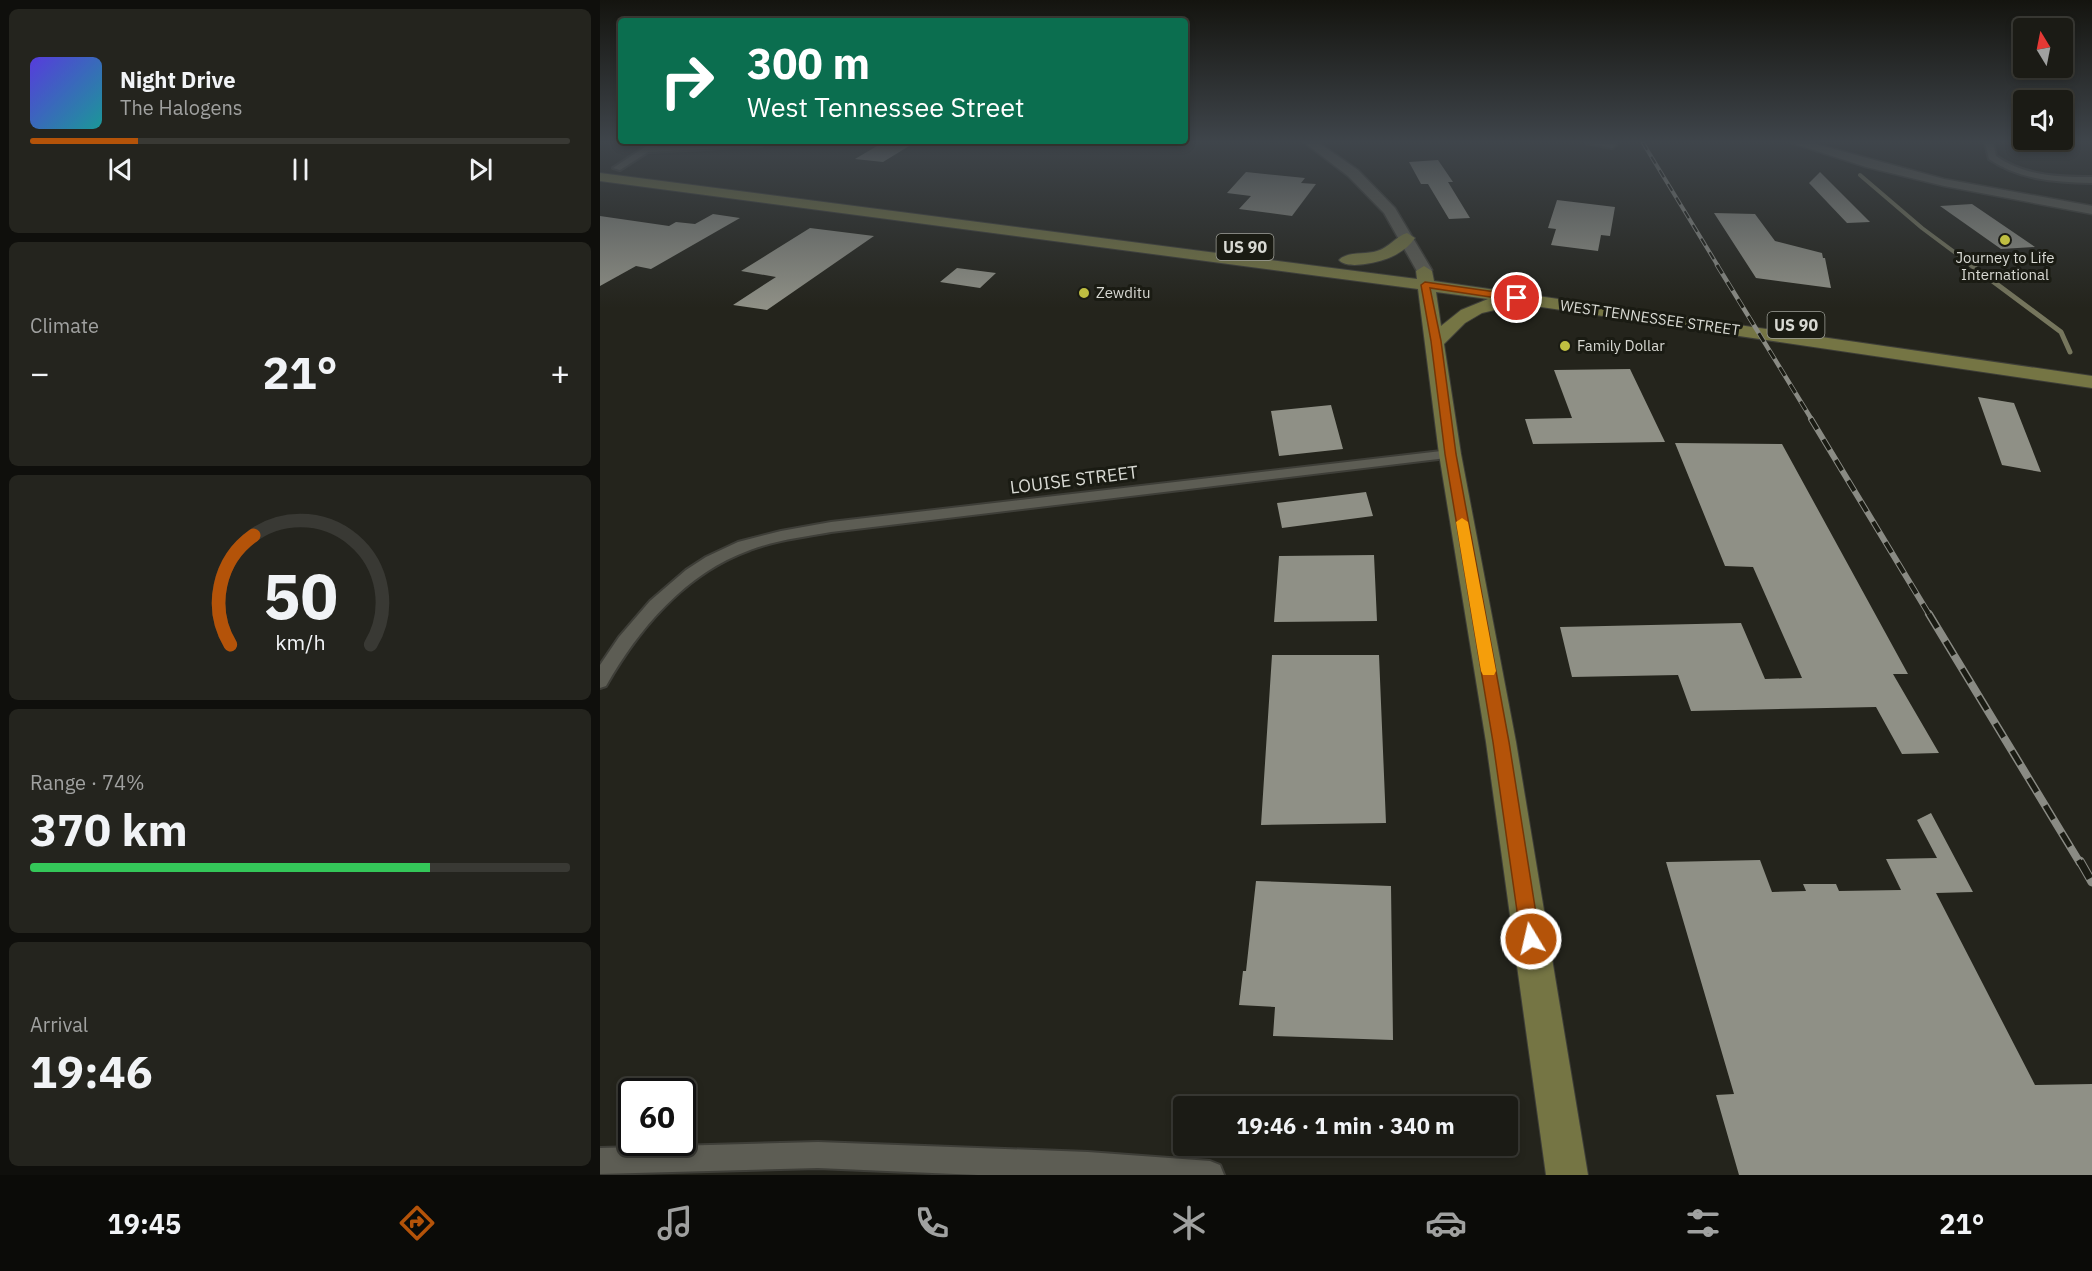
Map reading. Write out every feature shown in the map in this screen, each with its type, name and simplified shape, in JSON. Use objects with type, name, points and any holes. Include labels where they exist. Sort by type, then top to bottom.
[{"type":"main road","name":"WEST TENNESSEE STREET","points":[[785,198],[1347,260],[1536,301],[1964,363],[2002,362]]},
{"type":"main road","name":"WEST TENNESSEE STREET","points":[[826,198],[1425,278],[2002,362],[2092,382]]},
{"type":"main road","points":[[1379,198],[1395,216],[1425,278],[1436,341],[1450,454],[1501,742],[1567,1175]]},
{"type":"main road","points":[[2025,198],[2092,210]]},
{"type":"main road","points":[[1347,260],[1375,258],[1387,254],[1397,249],[1407,238]]},
{"type":"main road","points":[[1436,341],[1459,318],[1476,308],[1502,302],[1536,301]]},
{"type":"main road","points":[[2002,362],[2024,363],[2040,360],[2092,368]]},
{"type":"street","name":"LOUISE STREET","points":[[600,681],[629,635],[664,597],[708,563],[750,544],[831,527],[1450,454]]},
{"type":"street","points":[[600,1161],[818,1155],[1209,1175]]},
{"type":"building","points":[[1249,198],[1306,198],[1292,216],[1239,209]]},
{"type":"building","points":[[1436,198],[1458,198],[1470,218],[1449,219]]},
{"type":"building","points":[[1823,198],[1846,198],[1870,222],[1847,223]]},
{"type":"building","points":[[1557,200],[1615,207],[1610,236],[1601,235],[1598,251],[1551,245],[1556,229],[1548,228]]},
{"type":"building","points":[[1972,204],[2035,247],[2001,249],[1940,206]]},
{"type":"building","points":[[1714,213],[1755,214],[1775,241],[1822,253],[1831,288],[1756,278]]},
{"type":"building","points":[[713,214],[740,218],[651,269],[636,266],[600,286],[600,216],[669,226],[676,222],[695,224]]},
{"type":"building","points":[[810,228],[874,236],[767,310],[733,305],[776,277],[741,271]]},
{"type":"building","points":[[957,268],[996,273],[980,288],[940,282]]},
{"type":"building","points":[[1630,369],[1665,442],[1533,444],[1525,419],[1572,418],[1554,370]]},
{"type":"building","points":[[1978,397],[2014,403],[2041,472],[2002,465]]},
{"type":"building","points":[[1331,405],[1343,449],[1279,456],[1271,411]]},
{"type":"building","points":[[1675,443],[1782,444],[1908,674],[1893,674],[1939,753],[1902,754],[1876,707],[1691,711],[1678,675],[1572,677],[1560,627],[1741,623],[1765,679],[1802,678],[1753,567],[1725,566]]},
{"type":"building","points":[[1366,492],[1373,516],[1282,528],[1277,503]]},
{"type":"building","points":[[1374,555],[1377,621],[1274,622],[1279,556]]},
{"type":"building","points":[[1272,655],[1379,655],[1386,823],[1261,825]]},
{"type":"building","points":[[1931,813],[1973,892],[1936,893],[2035,1085],[2092,1084],[2092,1175],[1739,1175],[1716,1095],[1734,1094],[1666,862],[1760,860],[1772,892],[1806,891],[1803,884],[1836,884],[1839,891],[1901,890],[1886,859],[1937,858],[1917,820]]},
{"type":"building","points":[[1256,881],[1391,886],[1393,1040],[1273,1036],[1275,1007],[1239,1005],[1243,971],[1246,971]]},
{"type":"waterway","points":[[1887,198],[1973,266]]},
{"type":"waterway","points":[[1971,265],[2061,332],[2070,352]]},
{"type":"railway","points":[[1676,198],[1718,266]]},
{"type":"railway","points":[[1717,265],[1812,420]]},
{"type":"railway","points":[[1811,419],[1930,616]]},
{"type":"railway","points":[[1929,614],[2080,863]]},
{"type":"railway","points":[[2080,861],[2092,882]]},
{"type":"slow traffic","points":[[1462,522],[1488,671]]},
{"type":"place","name":"Journey to Life International","points":[[2005,240]]},
{"type":"place","name":"Zewditu","points":[[1084,293]]},
{"type":"place","name":"Family Dollar","points":[[1565,346]]},
{"type":"route","points":[[1517,298],[1425,285],[1436,341],[1450,454],[1501,742],[1531,939]]}]
